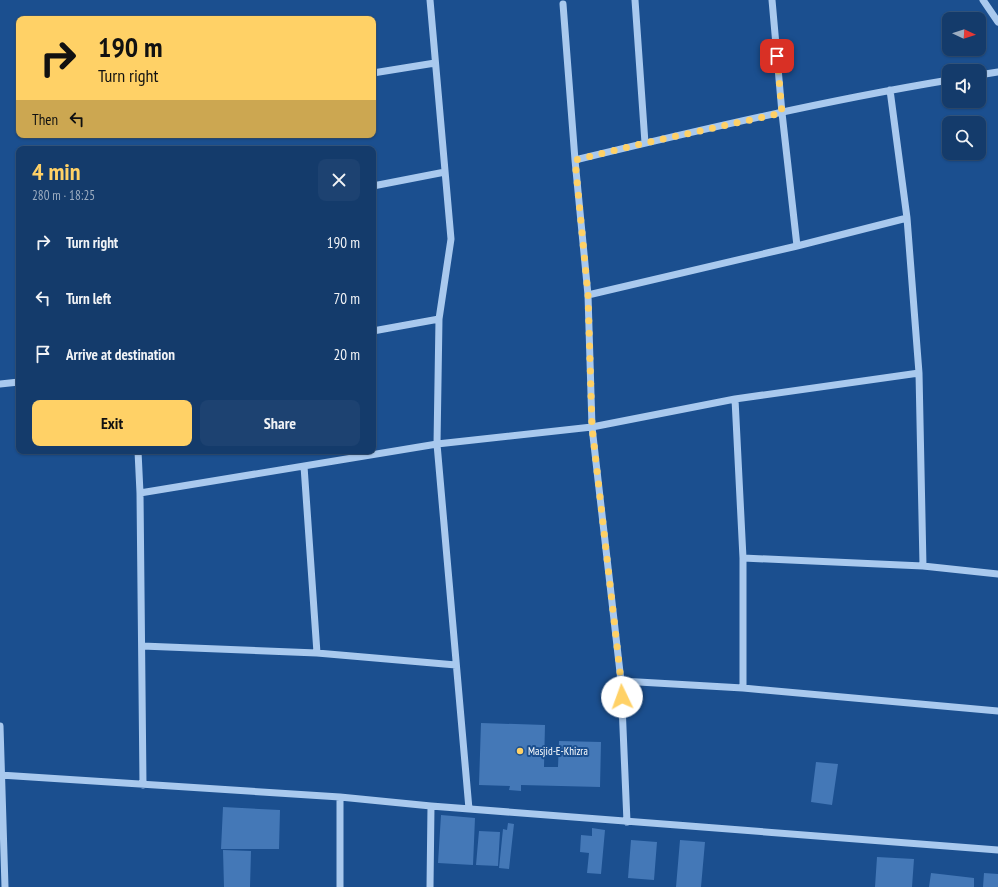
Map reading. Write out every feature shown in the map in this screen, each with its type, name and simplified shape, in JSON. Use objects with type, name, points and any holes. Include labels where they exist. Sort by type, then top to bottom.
[{"type":"street","points":[[430,0],[451,240],[439,319],[437,444],[469,809]]},
{"type":"street","points":[[635,0],[645,143]]},
{"type":"street","points":[[772,0],[782,113],[797,246]]},
{"type":"street","points":[[983,0],[998,22]]},
{"type":"street","points":[[563,4],[575,160],[588,295],[592,427],[621,681],[627,822]]},
{"type":"street","points":[[376,73],[435,63]]},
{"type":"street","points":[[986,74],[998,72]]},
{"type":"street","points":[[575,160],[782,113],[890,90],[942,81]]},
{"type":"street","points":[[890,90],[907,218],[918,373],[923,566]]},
{"type":"street","points":[[376,185],[445,172]]},
{"type":"street","points":[[588,295],[797,246],[907,218]]},
{"type":"street","points":[[376,330],[439,319]]},
{"type":"street","points":[[140,493],[437,444],[592,427],[735,399],[918,373]]},
{"type":"street","points":[[0,384],[16,382]]},
{"type":"street","points":[[735,399],[743,558],[743,688]]},
{"type":"street","points":[[138,454],[140,493],[143,785]]},
{"type":"street","points":[[304,466],[317,653]]},
{"type":"street","points":[[743,558],[923,566],[998,574]]},
{"type":"street","points":[[142,646],[317,653],[456,666]]},
{"type":"street","points":[[621,681],[743,688],[998,712]]},
{"type":"street","points":[[0,726],[4,887]]},
{"type":"street","points":[[1,775],[340,797],[627,822],[998,850]]},
{"type":"street","points":[[340,797],[340,887]]},
{"type":"street","points":[[430,887],[431,806]]},
{"type":"building","points":[[481,723],[545,725],[544,767],[558,767],[559,741],[601,742],[600,787],[521,785],[521,791],[509,790],[510,786],[479,785]]},
{"type":"building","points":[[816,762],[838,764],[832,805],[811,802]]},
{"type":"building","points":[[223,807],[280,810],[279,849],[221,849]]},
{"type":"building","points":[[441,815],[475,818],[473,865],[438,863]]},
{"type":"building","points":[[508,823],[514,824],[509,869],[499,868],[503,829],[507,830]]},
{"type":"building","points":[[592,828],[605,830],[601,874],[587,873],[589,853],[580,852],[581,835],[592,836]]},
{"type":"building","points":[[479,831],[500,832],[498,866],[476,865]]},
{"type":"building","points":[[631,840],[657,842],[654,880],[628,878]]},
{"type":"building","points":[[680,840],[705,842],[701,887],[676,887]]},
{"type":"building","points":[[223,850],[251,851],[250,887],[224,887]]},
{"type":"building","points":[[877,857],[914,859],[912,887],[875,887]]},
{"type":"building","points":[[931,873],[974,878],[974,887],[929,887]]},
{"type":"building","points":[[984,873],[998,874],[998,887],[983,887]]},
{"type":"place","name":"Masjid-E-Khizra","points":[[520,751]]},
{"type":"route","points":[[622,697],[592,427],[588,295],[575,160],[782,113],[777,56]]}]
